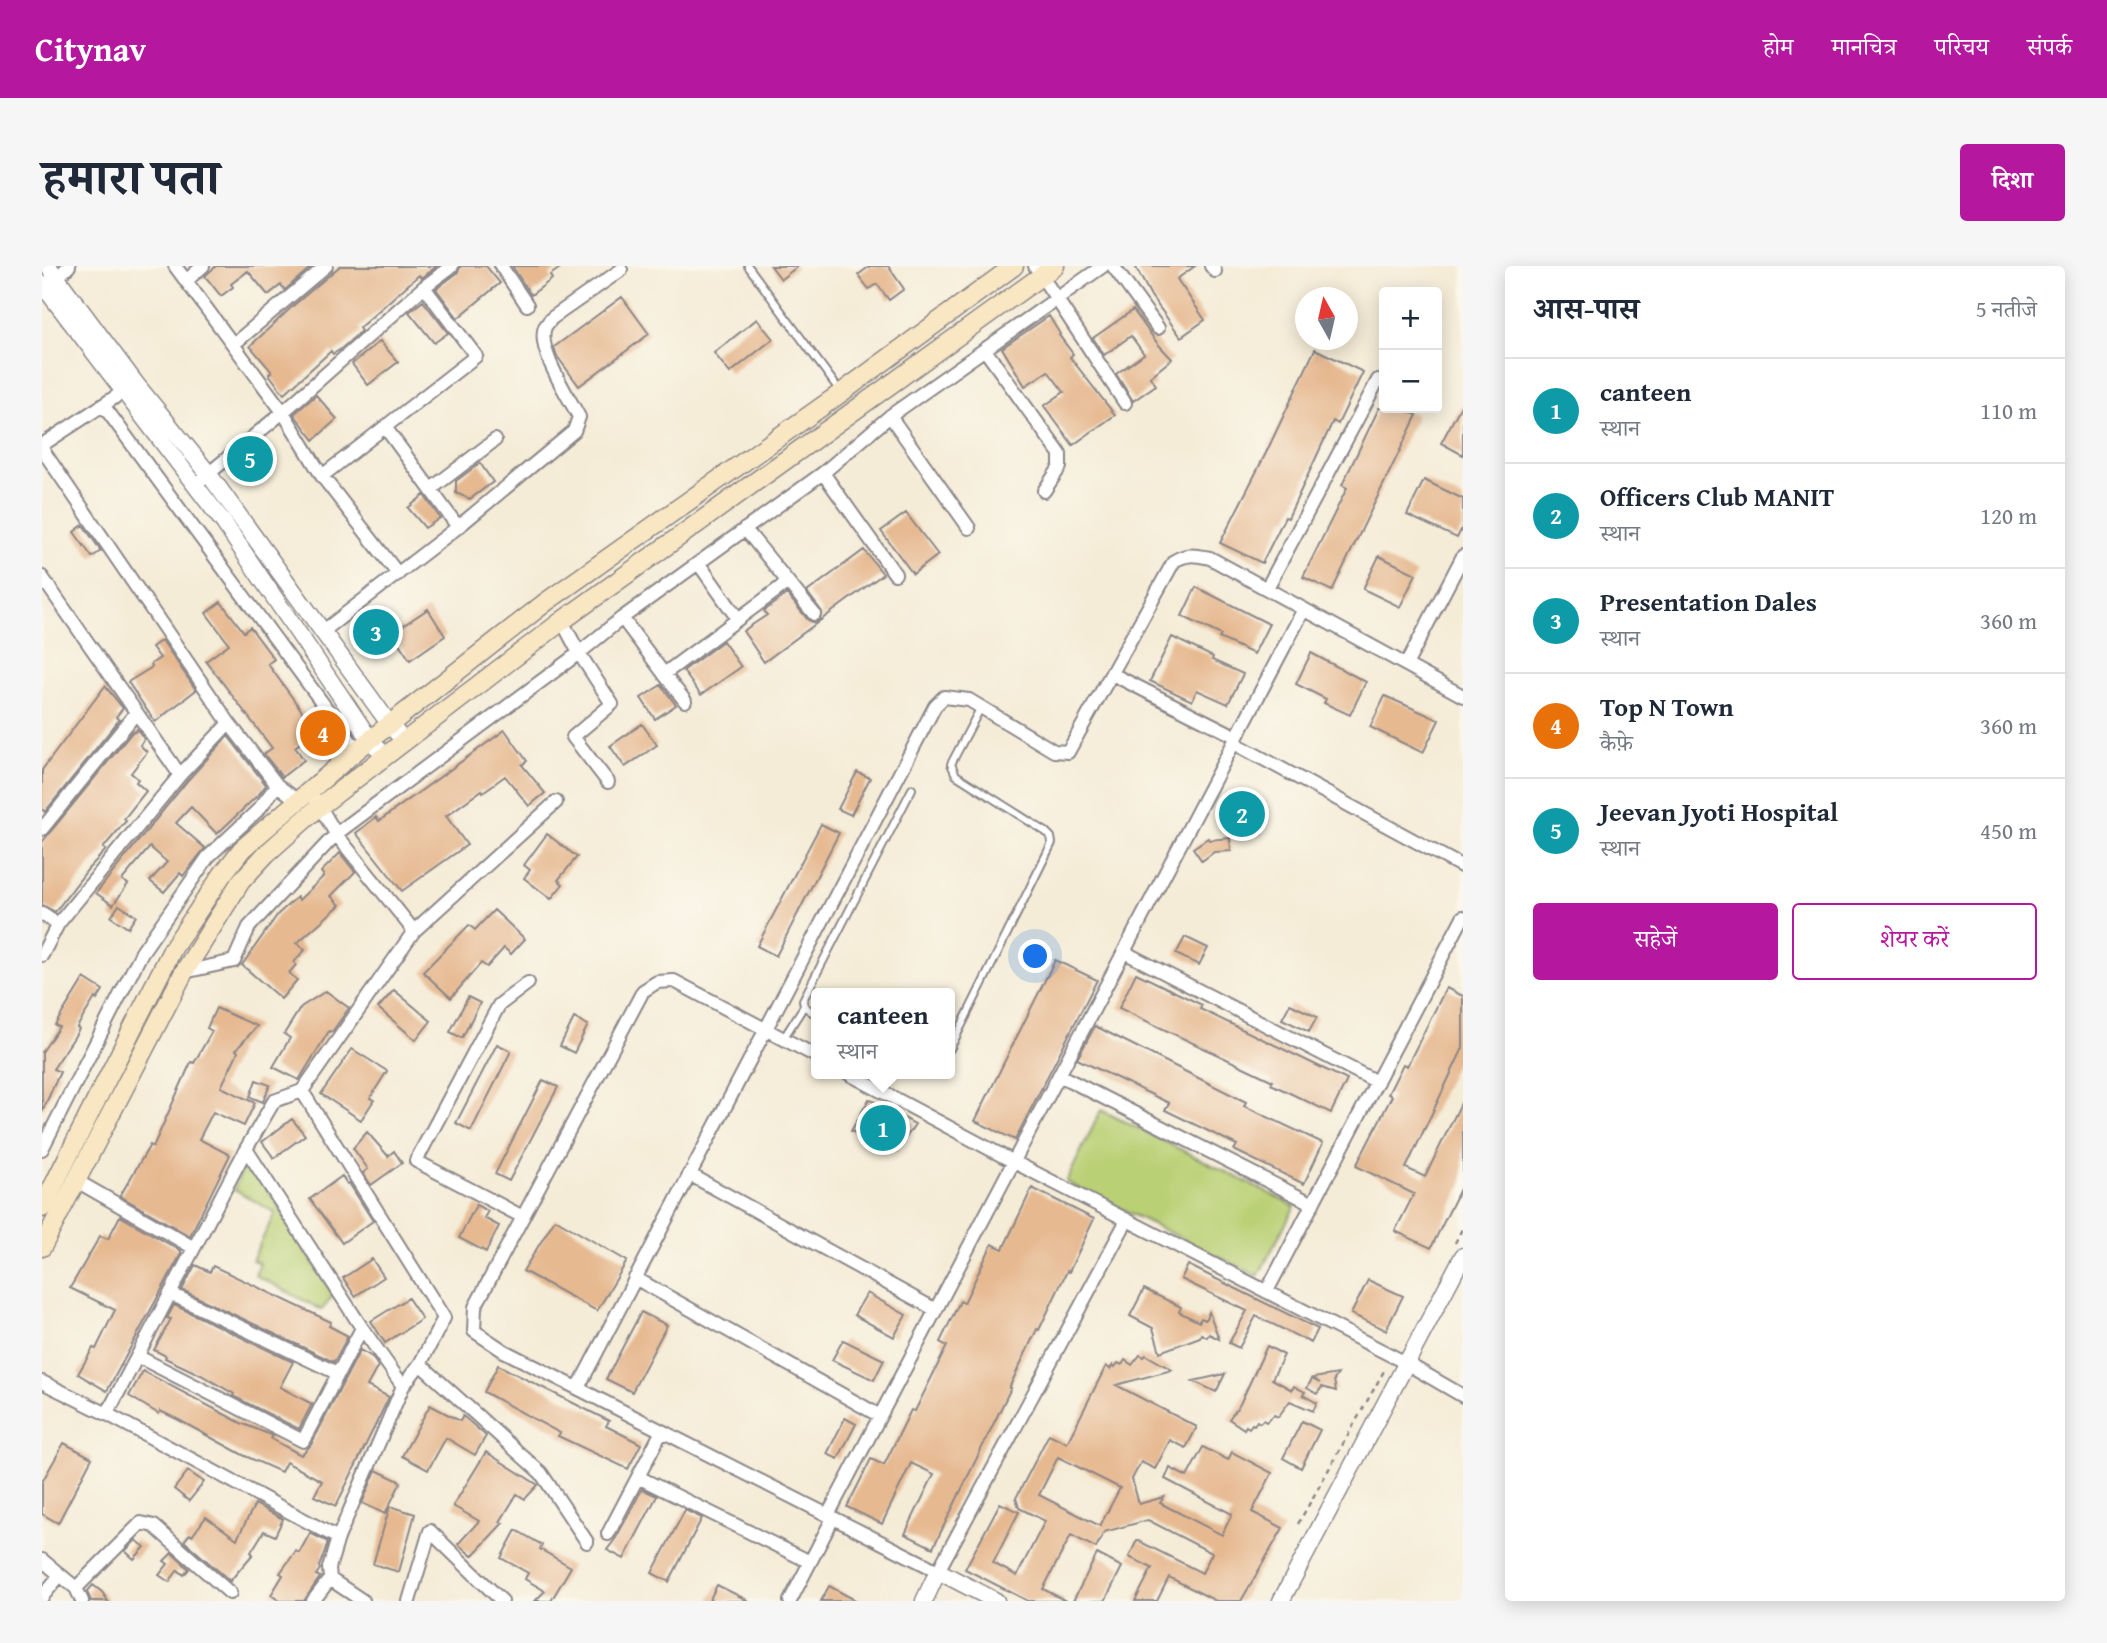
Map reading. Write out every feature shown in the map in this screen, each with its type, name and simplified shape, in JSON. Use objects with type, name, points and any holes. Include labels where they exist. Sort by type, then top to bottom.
[{"type":"main road","points":[[42,1208],[173,948],[242,849],[364,745],[546,601],[841,393],[1014,266]]},
{"type":"main road","points":[[42,1247],[184,972],[241,881],[266,854],[320,806],[562,621],[1044,269]]},
{"type":"street","points":[[175,266],[283,412],[322,476],[398,574]]},
{"type":"street","points":[[186,281],[203,266]]},
{"type":"street","points":[[235,344],[326,266]]},
{"type":"street","points":[[195,485],[452,266]]},
{"type":"street","points":[[501,266],[527,305]]},
{"type":"street","points":[[184,972],[234,961],[249,927],[336,834],[622,618],[823,473],[890,416],[1103,266]]},
{"type":"street","points":[[1113,266],[1158,328]]},
{"type":"street","points":[[1044,269],[1055,299],[1125,403]]},
{"type":"street","points":[[322,632],[458,527],[574,431],[579,417],[547,354],[543,337],[545,326],[552,318],[621,270]]},
{"type":"street","points":[[54,274],[195,485],[224,523],[364,745]]},
{"type":"street","points":[[322,476],[476,356],[424,288]]},
{"type":"street","points":[[985,350],[1060,454],[1060,467],[1044,491]]},
{"type":"street","points":[[1267,588],[1378,380]]},
{"type":"street","points":[[130,388],[42,447],[229,723],[277,785],[303,795],[320,806],[336,834],[414,931]]},
{"type":"street","points":[[130,388],[208,473],[404,741]]},
{"type":"street","points":[[103,405],[364,745],[385,756]]},
{"type":"street","points":[[890,416],[969,528]]},
{"type":"street","points":[[385,427],[458,527]]},
{"type":"street","points":[[430,489],[495,440]]},
{"type":"street","points":[[823,473],[895,574]]},
{"type":"street","points":[[745,529],[814,614]]},
{"type":"street","points":[[578,1388],[935,706],[944,697],[969,700],[1054,751],[1068,752],[1174,561],[1183,555],[1192,554],[1210,558],[1463,696]]},
{"type":"street","points":[[1406,665],[1463,556]]},
{"type":"street","points":[[699,564],[738,618]]},
{"type":"street","points":[[42,577],[180,775]]},
{"type":"street","points":[[664,674],[788,582]]},
{"type":"street","points":[[790,1601],[880,1416],[1304,609]]},
{"type":"street","points":[[622,618],[685,701]]},
{"type":"street","points":[[562,621],[612,704],[573,737],[608,782]]},
{"type":"street","points":[[1112,674],[1463,867]]},
{"type":"street","points":[[42,829],[136,713]]},
{"type":"street","points":[[42,954],[58,924],[180,775],[229,723]]},
{"type":"street","points":[[42,1149],[142,951],[208,857],[259,809],[277,785]]},
{"type":"street","points":[[107,1414],[246,1149],[274,1101],[302,1091],[414,931],[556,802]]},
{"type":"street","points":[[42,914],[58,924]]},
{"type":"street","points":[[1267,1291],[1463,917]]},
{"type":"street","points":[[1124,952],[1377,1082]]},
{"type":"street","points":[[811,1053],[674,981],[657,982],[643,991],[475,1307],[474,1331],[505,1351],[996,1601]]},
{"type":"street","points":[[523,1217],[416,1161],[499,1004],[528,984]]},
{"type":"street","points":[[1059,1075],[1313,1204]]},
{"type":"street","points":[[858,1079],[1406,1363],[1463,1396]]},
{"type":"street","points":[[302,1091],[444,1318],[419,1364],[403,1386],[338,1538],[329,1569],[330,1579],[313,1601]]},
{"type":"street","points":[[246,1149],[362,1328],[403,1386]]},
{"type":"street","points":[[689,1174],[936,1310]]},
{"type":"street","points":[[75,1180],[194,1248]]},
{"type":"street","points":[[924,1601],[1127,1220]]},
{"type":"street","points":[[1281,1601],[1463,1256]]},
{"type":"street","points":[[635,1278],[880,1416]]},
{"type":"street","points":[[171,1294],[337,1373]]},
{"type":"street","points":[[139,1357],[303,1441],[362,1328]]},
{"type":"street","points":[[419,1364],[541,1473],[587,1542]]},
{"type":"street","points":[[42,1382],[338,1538]]},
{"type":"street","points":[[608,1534],[662,1431]]},
{"type":"street","points":[[638,1477],[810,1562]]},
{"type":"street","points":[[76,1588],[141,1523],[146,1523],[153,1525],[230,1593]]},
{"type":"street","points":[[409,1601],[430,1531],[495,1599]]},
{"type":"street","points":[[42,1560],[76,1588],[82,1601]]},
{"type":"street","points":[[42,1597],[60,1575]]},
{"type":"street","points":[[330,1579],[363,1601]]},
{"type":"lane","points":[[748,266],[841,393]]},
{"type":"lane","points":[[955,1039],[1052,843],[1051,837],[1045,832],[952,770],[951,764],[981,707]]},
{"type":"lane","points":[[783,1039],[804,1006],[803,1000],[912,789]]},
{"type":"lane","points":[[804,1006],[811,1011]]},
{"type":"green space","points":[[1101,1110],[1295,1206],[1258,1276],[1066,1182]]},
{"type":"green space","points":[[248,1158],[333,1295],[322,1310],[255,1275],[260,1263],[252,1260],[275,1213],[234,1189]]},
{"type":"building","points":[[216,266],[311,267],[285,290],[281,285],[268,295],[248,271],[221,296],[205,276]]},
{"type":"building","points":[[340,266],[437,266],[422,278],[419,275],[359,328],[361,331],[341,349],[333,354],[331,351],[284,394],[269,374],[272,372],[250,346]]},
{"type":"building","points":[[461,266],[486,266],[500,283],[458,318],[436,289],[457,273]]},
{"type":"building","points":[[512,266],[563,266],[550,275],[552,279],[531,295]]},
{"type":"building","points":[[771,266],[798,266],[781,279]]},
{"type":"building","points":[[870,266],[888,266],[904,289],[889,300],[877,284],[869,289],[858,275]]},
{"type":"building","points":[[1135,266],[1195,266],[1177,279],[1205,320],[1181,337],[1151,296]]},
{"type":"building","points":[[622,297],[649,334],[579,386],[557,356],[554,347]]},
{"type":"building","points":[[423,301],[448,333],[434,343],[409,312]]},
{"type":"building","points":[[1133,310],[1172,359],[1150,377],[1156,385],[1133,401],[1116,374],[1144,354],[1131,336],[1104,355],[1093,338]]},
{"type":"building","points":[[1049,316],[1073,354],[1070,357],[1115,415],[1073,445],[1044,406],[1064,392],[1048,371],[1025,386],[1002,348]]},
{"type":"building","points":[[757,319],[773,339],[730,373],[714,353]]},
{"type":"building","points":[[380,341],[398,362],[368,385],[352,364]]},
{"type":"building","points":[[1315,350],[1363,372],[1338,424],[1333,421],[1288,518],[1285,517],[1262,563],[1220,543]]},
{"type":"building","points":[[316,395],[337,419],[314,440],[294,414]]},
{"type":"building","points":[[1463,402],[1463,455],[1441,443]]},
{"type":"building","points":[[1379,408],[1379,413],[1417,415],[1332,591],[1303,577],[1347,488],[1342,485]]},
{"type":"building","points":[[255,446],[267,462],[248,477],[237,461]]},
{"type":"building","points":[[480,463],[493,482],[470,499],[456,493],[456,481]]},
{"type":"building","points":[[1424,480],[1463,499],[1463,526],[1457,538],[1407,515]]},
{"type":"building","points":[[424,495],[440,518],[425,528],[408,508]]},
{"type":"building","points":[[906,513],[938,555],[913,574],[881,531]]},
{"type":"building","points":[[83,525],[101,551],[92,557],[74,532]]},
{"type":"building","points":[[864,550],[883,574],[764,662],[743,631],[767,615],[764,611],[787,594],[808,620],[815,623],[819,621],[822,612],[807,592]]},
{"type":"building","points":[[1379,556],[1416,574],[1400,607],[1363,589]]},
{"type":"building","points":[[1196,587],[1269,624],[1254,654],[1219,638],[1221,635],[1182,616]]},
{"type":"building","points":[[221,602],[244,632],[250,627],[274,659],[268,664],[315,729],[323,723],[333,734],[321,742],[314,733],[295,747],[304,760],[282,777],[264,754],[272,748],[206,661],[229,644],[206,613]]},
{"type":"building","points":[[428,609],[445,636],[410,660],[392,633]]},
{"type":"building","points":[[383,613],[396,629],[369,651],[357,636]]},
{"type":"building","points":[[1172,637],[1243,674],[1228,704],[1197,690],[1192,701],[1150,681]]},
{"type":"building","points":[[162,640],[196,690],[155,722],[128,682],[152,667],[151,664],[160,658],[152,647]]},
{"type":"building","points":[[723,641],[741,667],[701,695],[683,671]]},
{"type":"building","points":[[1311,653],[1366,682],[1350,715],[1324,703],[1326,699],[1296,684]]},
{"type":"building","points":[[661,685],[676,705],[655,719],[641,698]]},
{"type":"building","points":[[105,686],[123,708],[116,717],[119,720],[45,812],[42,809],[42,770]]},
{"type":"building","points":[[1385,696],[1439,720],[1423,753],[1370,727]]},
{"type":"building","points":[[642,724],[657,745],[625,767],[610,746]]},
{"type":"building","points":[[137,729],[144,739],[140,745],[147,752],[131,773],[146,791],[124,819],[126,821],[103,848],[106,850],[55,912],[42,905],[42,842]]},
{"type":"building","points":[[505,730],[527,761],[522,765],[545,793],[529,806],[505,776],[483,792],[482,790],[446,816],[467,845],[402,891],[356,833],[376,817],[379,821]]},
{"type":"building","points":[[228,736],[266,785],[259,794],[217,834],[191,807],[176,823],[205,848],[183,876],[180,873],[164,892],[150,881],[167,862],[150,847],[122,880],[128,884],[113,905],[96,893],[187,781]]},
{"type":"building","points":[[857,772],[870,778],[851,815],[838,809]]},
{"type":"building","points":[[1241,796],[1254,798],[1256,806],[1253,811],[1266,819],[1268,824],[1261,835],[1245,826],[1240,834],[1231,836],[1225,825],[1229,818],[1225,811],[1229,803],[1238,802]]},
{"type":"building","points":[[821,824],[839,833],[776,956],[757,946]]},
{"type":"building","points":[[547,834],[577,857],[558,880],[563,884],[551,899],[524,878],[530,870],[524,865]]},
{"type":"building","points":[[1208,838],[1230,838],[1231,851],[1214,852],[1202,861],[1193,848]]},
{"type":"building","points":[[340,853],[355,872],[331,896],[340,905],[297,943],[305,950],[294,962],[296,965],[289,973],[297,980],[281,999],[242,965],[278,914],[297,897],[299,900],[324,876],[321,872]]},
{"type":"building","points":[[119,905],[136,916],[128,928],[111,917]]},
{"type":"building","points":[[494,910],[525,939],[511,954],[504,948],[487,967],[481,963],[451,998],[423,972],[469,925],[475,930]]},
{"type":"building","points":[[1185,937],[1208,948],[1199,965],[1176,954]]},
{"type":"building","points":[[1055,960],[1097,980],[1015,1140],[975,1121]]},
{"type":"building","points":[[1136,973],[1202,1005],[1200,1009],[1347,1080],[1331,1113],[1271,1084],[1273,1081],[1119,1008]]},
{"type":"building","points":[[84,978],[103,990],[97,1000],[95,998],[53,1069],[60,1072],[42,1112],[42,1052],[59,1027],[55,1025]]},
{"type":"building","points":[[1446,988],[1463,996],[1463,1048],[1406,1168],[1425,1177],[1463,1099],[1463,1183],[1431,1248],[1395,1231],[1414,1194],[1356,1166],[1392,1096],[1388,1094],[1403,1064],[1407,1066]]},
{"type":"building","points":[[394,990],[431,1021],[416,1040],[378,1008]]},
{"type":"building","points":[[326,991],[349,1008],[332,1032],[329,1031],[299,1080],[273,1067],[290,1038],[284,1034],[301,1007]]},
{"type":"building","points":[[468,997],[480,1003],[462,1038],[450,1032]]},
{"type":"building","points":[[1290,1004],[1317,1017],[1309,1032],[1282,1019]]},
{"type":"building","points":[[216,1008],[257,1026],[236,1050],[238,1052],[221,1087],[255,1103],[244,1126],[213,1112],[199,1139],[230,1155],[190,1236],[120,1196],[150,1145],[153,1147],[191,1062],[194,1063],[212,1031],[207,1028]]},
{"type":"building","points":[[574,1018],[588,1025],[574,1053],[560,1046]]},
{"type":"building","points":[[1095,1026],[1246,1102],[1244,1106],[1323,1143],[1304,1184],[1234,1150],[1237,1145],[1165,1110],[1169,1103],[1077,1059]]},
{"type":"building","points":[[497,1044],[511,1051],[471,1131],[456,1123]]},
{"type":"building","points":[[352,1049],[387,1071],[370,1098],[374,1100],[361,1120],[321,1094]]},
{"type":"building","points":[[256,1080],[270,1085],[263,1102],[250,1097]]},
{"type":"building","points":[[543,1080],[558,1087],[509,1181],[495,1174]]},
{"type":"building","points":[[869,1099],[915,1124],[897,1151],[851,1131]]},
{"type":"building","points":[[292,1119],[305,1135],[274,1158],[262,1142]]},
{"type":"building","points":[[367,1132],[388,1156],[394,1151],[402,1163],[371,1185],[363,1173],[368,1169],[353,1148]]},
{"type":"building","points":[[342,1176],[373,1221],[342,1243],[310,1199]]},
{"type":"building","points":[[1032,1188],[1094,1219],[1039,1330],[1037,1329],[933,1548],[905,1534],[934,1474],[911,1463],[882,1524],[847,1507],[871,1459],[884,1465],[911,1410],[915,1411],[947,1346],[940,1342],[960,1301],[964,1303],[992,1244],[1003,1249]]},
{"type":"building","points":[[476,1205],[488,1211],[484,1218],[499,1226],[486,1252],[459,1238]]},
{"type":"building","points":[[120,1216],[181,1251],[181,1254],[107,1391],[78,1374],[93,1348],[96,1349],[115,1310],[70,1288],[100,1236],[108,1239]]},
{"type":"building","points":[[555,1219],[627,1261],[597,1311],[523,1271]]},
{"type":"building","points":[[372,1259],[384,1277],[355,1296],[343,1278]]},
{"type":"building","points":[[195,1265],[210,1272],[213,1266],[331,1322],[329,1326],[348,1336],[334,1362],[182,1290]]},
{"type":"building","points":[[1188,1265],[1318,1329],[1311,1343],[1256,1316],[1239,1348],[1229,1343],[1247,1311],[1181,1279]]},
{"type":"building","points":[[1368,1280],[1403,1296],[1386,1330],[1351,1314]]},
{"type":"building","points":[[1144,1289],[1181,1307],[1179,1312],[1199,1322],[1201,1318],[1205,1320],[1209,1312],[1219,1339],[1209,1334],[1207,1337],[1201,1334],[1200,1337],[1160,1352],[1153,1328],[1130,1316]]},
{"type":"building","points":[[867,1293],[906,1315],[894,1337],[854,1315]]},
{"type":"building","points":[[408,1298],[422,1319],[385,1343],[371,1321]]},
{"type":"building","points":[[174,1305],[293,1362],[280,1387],[312,1404],[299,1429],[233,1396],[234,1394],[154,1350],[171,1319],[167,1318]]},
{"type":"building","points":[[641,1312],[667,1325],[632,1392],[606,1379]]},
{"type":"building","points":[[843,1340],[884,1360],[874,1380],[832,1360]]},
{"type":"building","points":[[1267,1346],[1284,1355],[1272,1379],[1292,1390],[1294,1386],[1317,1403],[1313,1411],[1290,1401],[1278,1417],[1274,1415],[1266,1422],[1257,1421],[1244,1429],[1229,1419],[1240,1404]]},
{"type":"building","points":[[360,1350],[372,1357],[378,1366],[367,1386],[389,1397],[336,1506],[314,1496],[322,1481],[286,1462],[281,1472],[243,1455],[177,1419],[160,1411],[159,1414],[129,1396],[143,1371],[241,1423],[273,1436],[271,1439],[301,1455],[311,1445]]},
{"type":"building","points":[[1140,1355],[1146,1355],[1172,1370],[1116,1385],[1197,1427],[1186,1448],[1170,1440],[1155,1469],[1141,1462],[1132,1479],[1139,1504],[1164,1497],[1160,1503],[1222,1535],[1232,1514],[1165,1479],[1170,1468],[1187,1477],[1203,1447],[1228,1460],[1232,1452],[1272,1473],[1252,1512],[1283,1528],[1241,1601],[1216,1601],[1169,1577],[1157,1601],[1135,1601],[1152,1568],[1129,1557],[1137,1540],[1202,1573],[1212,1553],[1148,1520],[1104,1532],[1096,1548],[1071,1535],[1043,1589],[1066,1601],[1028,1601],[965,1569],[1000,1503],[1019,1512],[993,1563],[1017,1576],[1045,1521],[1019,1508],[1016,1498],[1049,1434],[1067,1443],[1106,1366],[1110,1369],[1118,1363],[1122,1365],[1125,1360],[1132,1365]],"holes":[[[1058,1457],[1120,1488],[1100,1526],[1039,1495]]]},
{"type":"building","points":[[498,1365],[609,1421],[606,1426],[641,1444],[628,1469],[558,1436],[560,1433],[484,1392]]},
{"type":"building","points":[[1225,1374],[1216,1392],[1193,1381]]},
{"type":"building","points":[[1338,1374],[1334,1380],[1336,1391],[1322,1387],[1317,1394],[1307,1388],[1312,1379],[1320,1383],[1313,1378]]},
{"type":"building","points":[[430,1405],[460,1421],[463,1416],[486,1436],[475,1455],[446,1438],[428,1470],[402,1456]]},
{"type":"building","points":[[845,1418],[856,1424],[838,1459],[827,1454]]},
{"type":"building","points":[[1302,1421],[1320,1430],[1301,1468],[1283,1458]]},
{"type":"building","points":[[64,1443],[92,1458],[58,1523],[42,1514],[42,1482]]},
{"type":"building","points":[[486,1452],[538,1485],[525,1499],[517,1494],[500,1522],[503,1523],[472,1556],[458,1544],[479,1521],[453,1506]]},
{"type":"building","points":[[376,1470],[401,1482],[385,1514],[362,1503]]},
{"type":"building","points":[[188,1471],[204,1482],[189,1501],[174,1489]]},
{"type":"building","points":[[642,1489],[657,1496],[624,1559],[607,1550]]},
{"type":"building","points":[[255,1504],[283,1519],[275,1536],[264,1531],[251,1552],[253,1554],[230,1581],[184,1541],[190,1534],[192,1536],[206,1517],[237,1539]]},
{"type":"building","points":[[390,1506],[415,1514],[399,1572],[373,1564]]},
{"type":"building","points":[[685,1510],[702,1518],[669,1582],[652,1573]]},
{"type":"building","points":[[516,1530],[542,1545],[540,1549],[571,1567],[551,1601],[535,1601],[545,1591],[525,1579],[528,1573],[501,1558]]},
{"type":"building","points":[[310,1533],[328,1542],[316,1575],[320,1577],[304,1601],[280,1601],[271,1595],[283,1575],[280,1573],[296,1551],[299,1553]]},
{"type":"building","points":[[136,1540],[145,1547],[134,1559],[125,1551]]},
{"type":"building","points":[[172,1553],[189,1569],[184,1575],[178,1570],[169,1582],[159,1575],[168,1564],[164,1561]]},
{"type":"building","points":[[1097,1554],[1122,1567],[1105,1601],[1073,1601]]},
{"type":"building","points":[[93,1585],[108,1601],[91,1601],[87,1592]]},
{"type":"building","points":[[717,1585],[749,1601],[709,1601]]},
{"type":"building","points":[[829,1586],[857,1601],[821,1601]]},
{"type":"place","name":"Jeevan Jyoti Hospital","points":[[250,459]]},
{"type":"place","name":"Presentation Dales","points":[[376,632]]},
{"type":"place","name":"Top N Town","points":[[323,733]]},
{"type":"place","name":"Officers Club MANIT","points":[[1242,814]]},
{"type":"place","name":"canteen","points":[[883,1128]]}]
